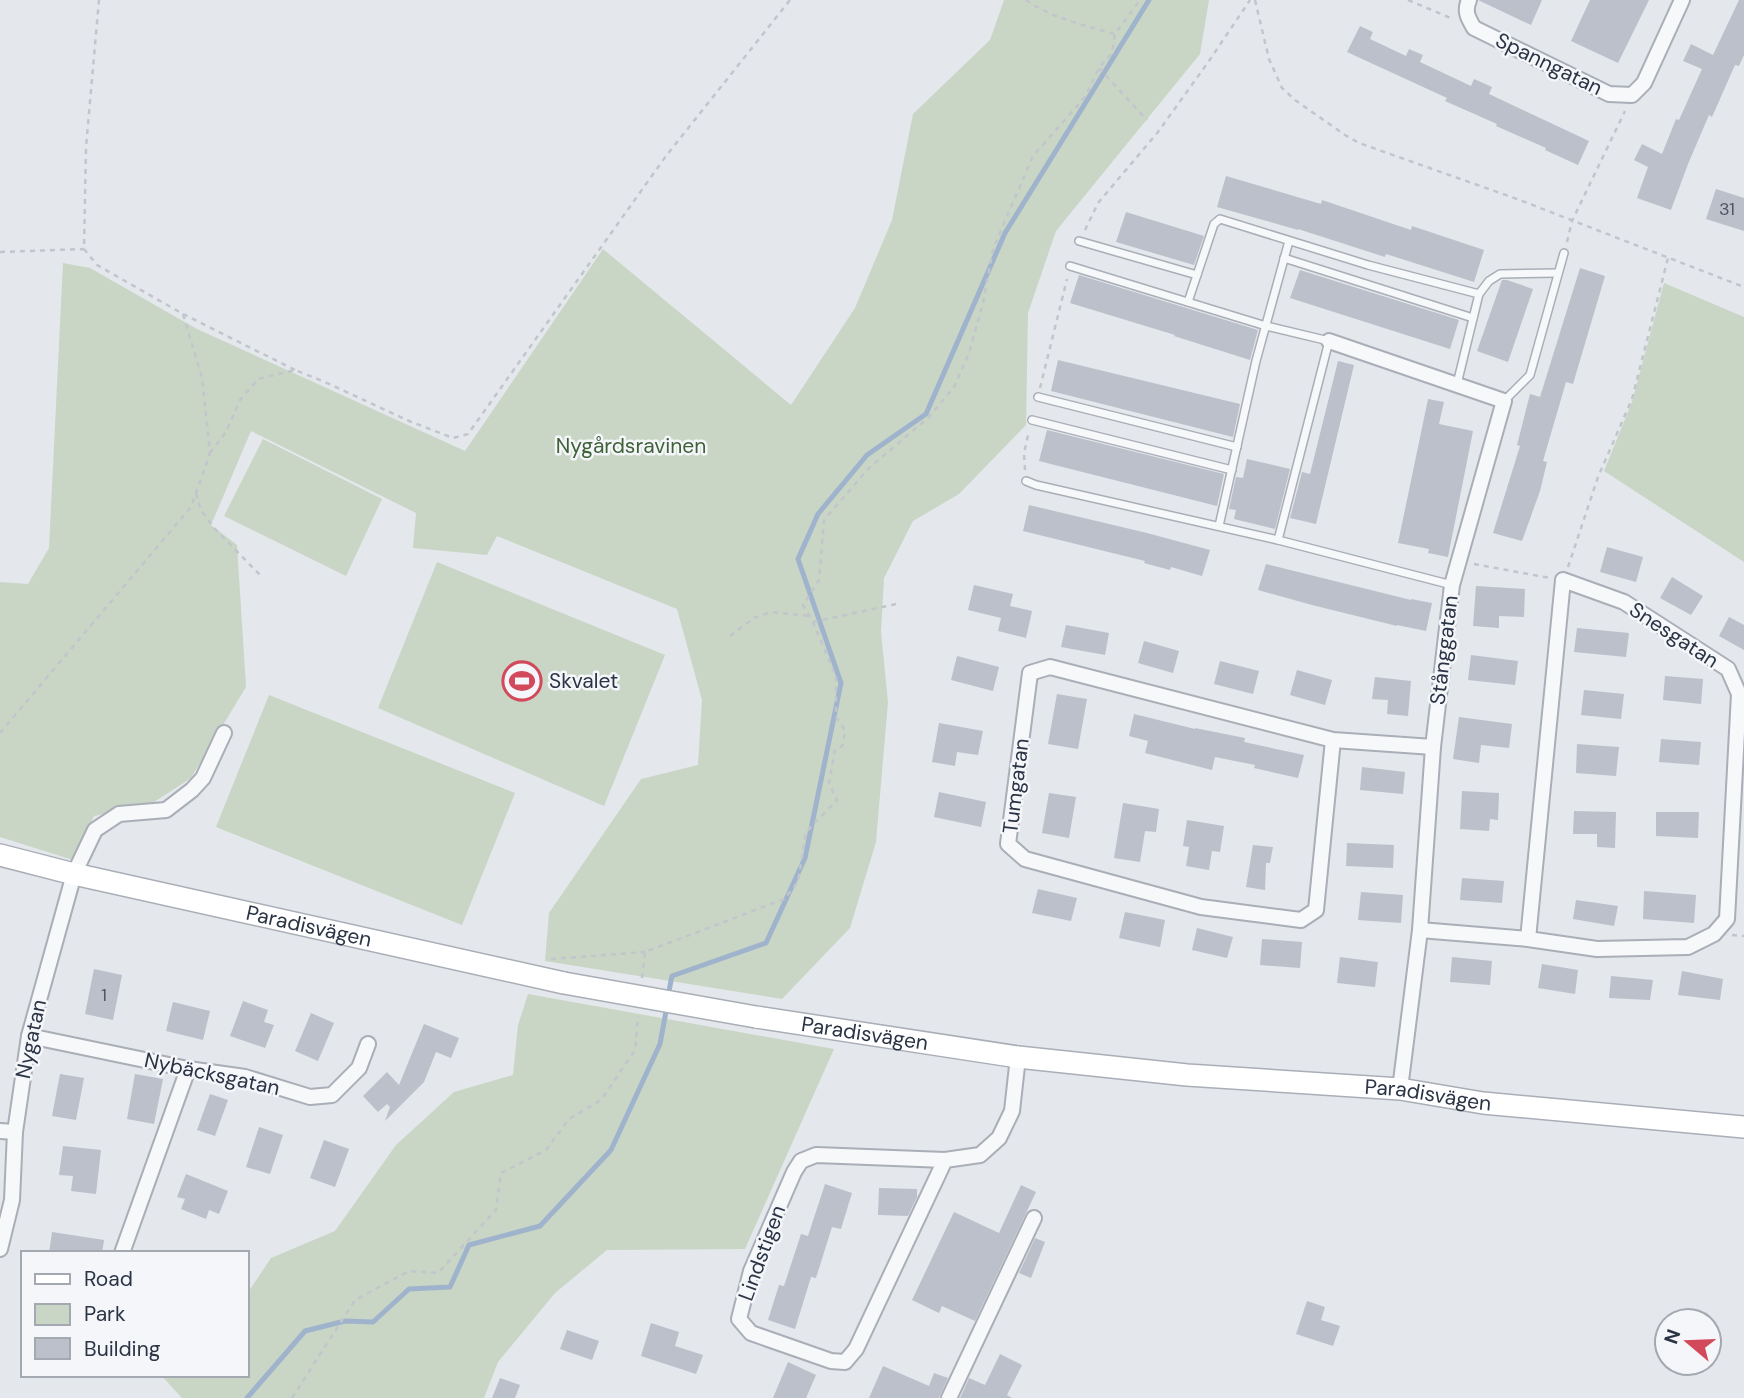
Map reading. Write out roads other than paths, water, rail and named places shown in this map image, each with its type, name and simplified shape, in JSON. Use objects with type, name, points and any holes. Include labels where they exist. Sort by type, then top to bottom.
[{"type":"street","name":"Spanngatan","points":[[1469,0],[1466,16],[1474,28],[1609,93],[1632,95],[1644,83],[1682,0]]},
{"type":"street","points":[[1329,341],[1504,401]]},
{"type":"street","name":"Stånggatan","points":[[1400,1089],[1420,930],[1433,747],[1452,585],[1504,401]]},
{"type":"street","name":"Snesgatan","points":[[1420,930],[1597,948],[1688,947],[1714,934],[1727,919],[1739,694],[1728,669],[1624,602],[1563,580],[1528,939]]},
{"type":"street","name":"Tumgatan","points":[[1333,740],[1316,910],[1301,920],[1201,907],[1025,859],[1008,844],[1030,673],[1050,667],[1333,740],[1433,747]]},
{"type":"street","name":"Nygatan","points":[[0,1249],[12,1200],[7,1131],[29,1036],[74,874],[95,830],[119,814],[166,810],[192,790],[203,778],[224,733]]},
{"type":"street","name":"Paradisvägen","points":[[3,856],[564,983],[756,1017],[1018,1057],[1187,1075],[1400,1089],[1483,1103],[1744,1127]]},
{"type":"street","name":"Nybäcksgatan","points":[[29,1036],[188,1069],[245,1077],[310,1097],[332,1096],[359,1068],[368,1044]]},
{"type":"street","name":"Lindstigen","points":[[945,1160],[856,1349],[845,1362],[831,1361],[751,1333],[739,1319],[751,1271],[801,1161],[816,1156],[945,1160],[980,1155],[999,1138],[1012,1111],[1018,1057]]},
{"type":"street","points":[[123,1251],[188,1069]]},
{"type":"street","points":[[950,1398],[1034,1218]]},
{"type":"lane","points":[[1188,302],[1214,224],[1220,219],[1368,265],[1479,295]]},
{"type":"lane","points":[[1079,241],[1197,275]]},
{"type":"lane","points":[[1219,527],[1266,326],[1289,241]]},
{"type":"lane","points":[[1504,401],[1531,375],[1564,253]]},
{"type":"lane","points":[[1284,258],[1473,317]]},
{"type":"lane","points":[[1070,265],[1266,326],[1329,341],[1278,540]]},
{"type":"lane","points":[[1456,385],[1479,295],[1489,281],[1500,274],[1558,273]]},
{"type":"lane","points":[[1038,397],[1237,447]]},
{"type":"lane","points":[[1032,420],[1232,470]]},
{"type":"lane","points":[[1026,481],[1278,540],[1452,585]]},
{"type":"waterway","points":[[668,996],[672,976],[766,943],[805,858],[841,683],[798,559],[818,514],[867,455],[926,414],[1005,233],[1149,0]]},
{"type":"waterway","points":[[247,1398],[305,1331],[345,1321],[373,1322],[409,1289],[450,1287],[469,1245],[540,1226],[611,1150],[660,1044],[667,1006]]},
{"type":"place","name":"Skvalet","points":[[522,681]]},
{"type":"park label","name":"Nygårdsravinen","points":[[631,446]]}]
